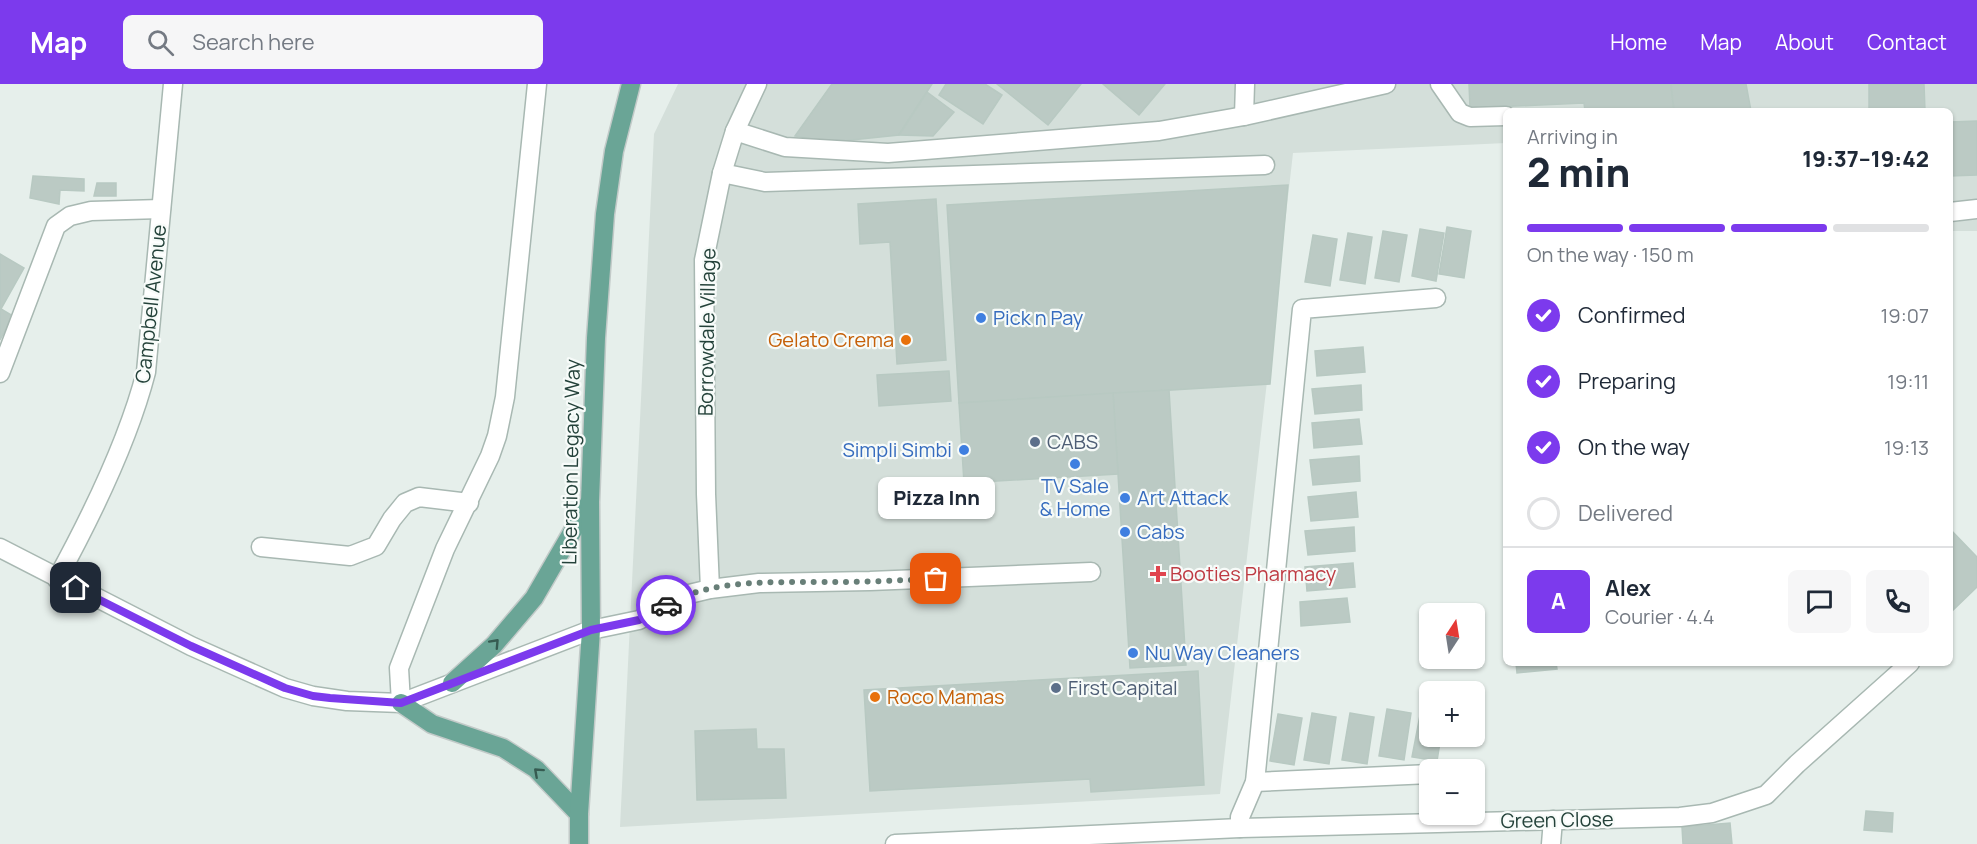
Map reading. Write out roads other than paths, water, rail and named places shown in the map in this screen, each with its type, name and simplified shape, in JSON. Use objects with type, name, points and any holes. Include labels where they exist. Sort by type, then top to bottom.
[{"type":"main road","name":"Liberation Legacy Way","points":[[579,844],[591,630],[590,502],[596,338],[605,214],[614,151],[631,84]]},
{"type":"main road","points":[[452,683],[494,645],[534,598],[590,502]]},
{"type":"main road","points":[[401,703],[432,724],[503,748],[536,768],[579,814]]},
{"type":"street","name":"Campbell Avenue","points":[[57,579],[86,526],[109,474],[141,393],[146,372],[173,84]]},
{"type":"street","points":[[401,703],[399,668],[445,549],[469,503],[497,436],[505,397],[537,84]]},
{"type":"street","name":"Borrowdale Village","points":[[710,589],[706,494],[704,260],[722,173],[735,132],[757,84]]},
{"type":"street","points":[[1244,117],[1245,84]]},
{"type":"street","points":[[735,132],[785,147],[888,153],[1159,131],[1244,117],[1386,84]]},
{"type":"street","points":[[1440,84],[1460,113],[1470,117],[1503,116]]},
{"type":"street","points":[[722,173],[765,182],[1265,165]]},
{"type":"street","points":[[0,373],[56,226],[70,216],[91,211],[161,209]]},
{"type":"street","points":[[1953,212],[1977,209]]},
{"type":"street","points":[[1240,828],[1240,817],[1255,782],[1302,309],[1436,298]]},
{"type":"street","points":[[261,547],[350,556],[376,546],[392,519],[405,503],[419,497],[469,503]]},
{"type":"street","points":[[0,548],[191,646],[285,688],[313,696],[336,699],[401,703],[591,630],[639,620],[681,596],[710,589],[759,583],[1091,572]]},
{"type":"street","name":"Green Close","points":[[895,844],[1089,840],[1240,828],[1680,817],[1712,813],[1766,795],[1797,764],[1907,666]]},
{"type":"street","points":[[1255,782],[1419,775]]},
{"type":"street","points":[[1551,844],[1553,820]]},
{"type":"place","name":"Pick n Pay","points":[[981,318]]},
{"type":"place","name":"Gelato Crema","points":[[906,340]]},
{"type":"place","name":"CABS","points":[[1035,442]]},
{"type":"place","name":"Simpli Simbi","points":[[964,450]]},
{"type":"place","name":"TV Sale & Home","points":[[1075,464]]},
{"type":"place","name":"Art Attack","points":[[1125,498]]},
{"type":"place","name":"Cabs","points":[[1125,532]]},
{"type":"place","name":"Booties Pharmacy","points":[[1158,574]]},
{"type":"place","name":"Pizza Inn","points":[[936,579]]},
{"type":"place","name":"Nu Way Cleaners","points":[[1133,653]]},
{"type":"place","name":"First Capital","points":[[1056,688]]},
{"type":"place","name":"Roco Mamas","points":[[875,697]]}]
